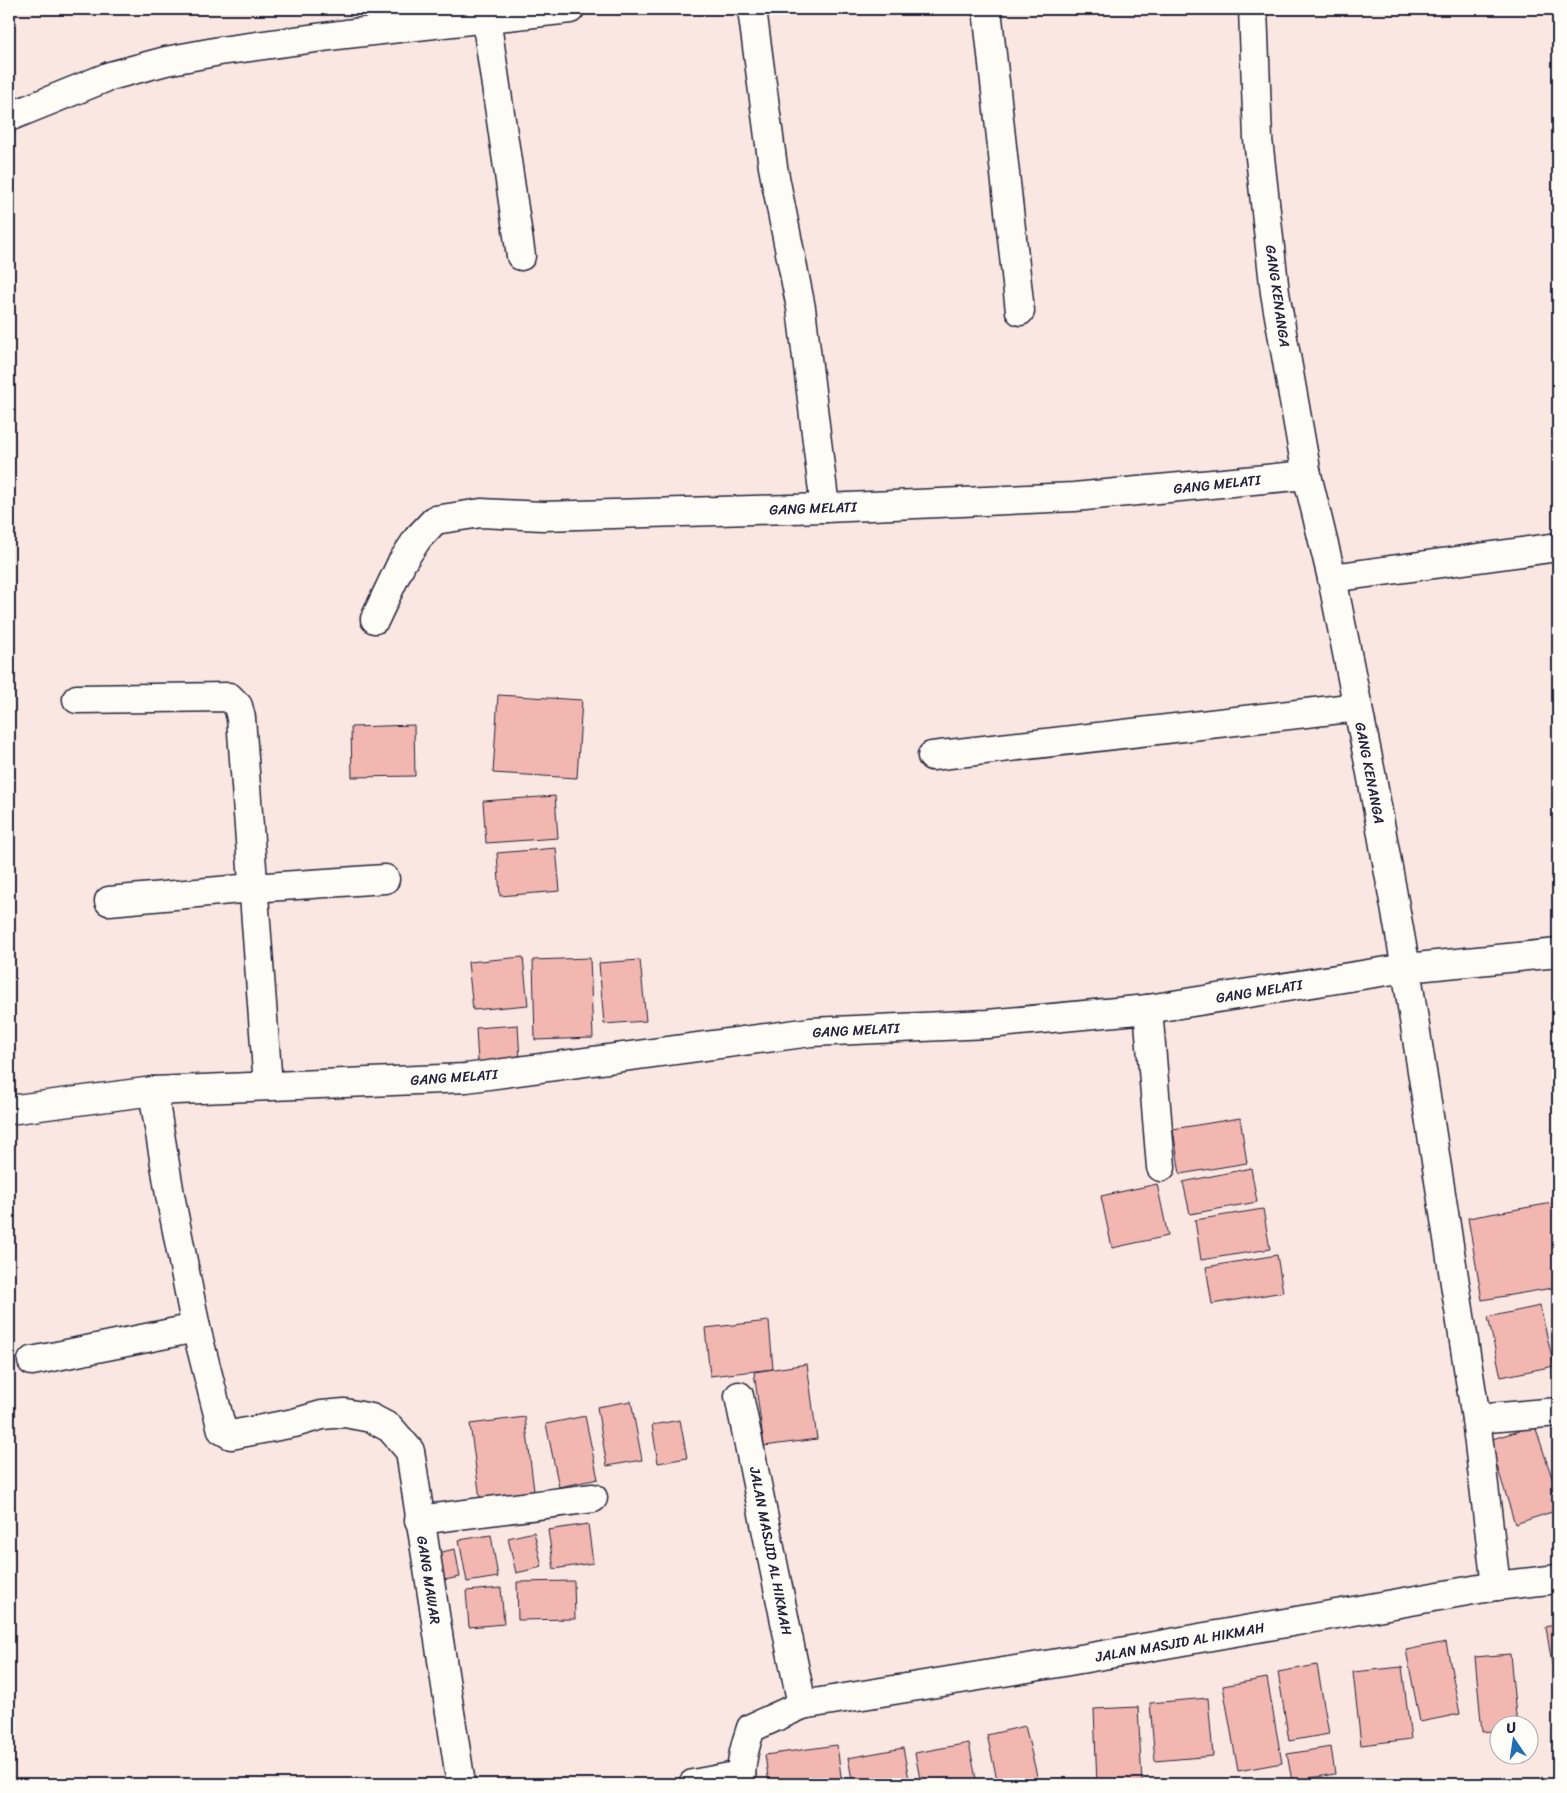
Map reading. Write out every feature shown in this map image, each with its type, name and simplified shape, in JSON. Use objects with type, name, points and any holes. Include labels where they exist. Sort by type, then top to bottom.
[{"type":"street","points":[[9,117],[110,76],[166,61],[220,51],[570,9]]},
{"type":"street","points":[[752,9],[773,167],[801,308],[825,508]]},
{"type":"street","points":[[987,9],[1020,311]]},
{"type":"street","name":"GANG KENANGA","points":[[1253,9],[1258,139],[1275,293],[1307,475],[1332,578],[1406,968],[1476,1419],[1496,1586]]},
{"type":"street","points":[[486,18],[521,256]]},
{"type":"street","name":"GANG MELATI","points":[[375,619],[402,562],[418,538],[435,520],[481,513],[543,516],[825,508],[1074,497],[1307,475]]},
{"type":"street","points":[[1332,578],[1558,547]]},
{"type":"street","points":[[76,699],[229,697],[238,706],[241,718],[268,1086]]},
{"type":"street","points":[[932,756],[1358,708]]},
{"type":"street","points":[[109,901],[252,888],[385,879]]},
{"type":"street","name":"GANG MELATI","points":[[9,1110],[153,1091],[466,1078],[812,1032],[988,1024],[1148,1009],[1406,968],[1558,953]]},
{"type":"street","points":[[1148,1009],[1161,1167]]},
{"type":"street","points":[[153,1091],[170,1195],[196,1328],[222,1430],[230,1435],[294,1423],[322,1415],[345,1413],[371,1418],[390,1428],[410,1451],[419,1520]]},
{"type":"street","points":[[32,1361],[196,1328]]},
{"type":"street","name":"JALAN MASJID AL HIKMAH","points":[[739,1396],[802,1706]]},
{"type":"street","points":[[1476,1419],[1558,1412]]},
{"type":"street","name":"GANG MAWAR","points":[[461,1784],[419,1520],[593,1498]]},
{"type":"street","name":"JALAN MASJID AL HIKMAH","points":[[741,1780],[746,1742],[752,1728],[802,1706],[1062,1663],[1496,1586],[1558,1579]]},
{"type":"street","points":[[693,1784],[741,1780]]},
{"type":"building","points":[[498,695],[582,700],[577,778],[493,773]]},
{"type":"building","points":[[414,725],[415,776],[352,777],[351,727]]},
{"type":"building","points":[[555,796],[558,838],[486,843],[483,801]]},
{"type":"building","points":[[556,848],[560,891],[500,896],[497,853]]},
{"type":"building","points":[[523,957],[528,1005],[473,1010],[468,962]]},
{"type":"building","points":[[590,958],[593,1038],[535,1040],[533,960]]},
{"type":"building","points":[[640,960],[646,1021],[604,1024],[599,963]]},
{"type":"building","points":[[518,1025],[520,1061],[478,1063],[476,1028]]},
{"type":"building","points":[[1240,1118],[1247,1163],[1180,1174],[1173,1129]]},
{"type":"building","points":[[1251,1168],[1257,1202],[1190,1214],[1183,1182]]},
{"type":"building","points":[[1157,1184],[1168,1236],[1112,1248],[1101,1196]]},
{"type":"building","points":[[1558,1202],[1558,1287],[1482,1300],[1468,1218]]},
{"type":"building","points":[[1263,1209],[1270,1249],[1201,1260],[1195,1220]]},
{"type":"building","points":[[1277,1255],[1283,1292],[1212,1304],[1206,1267]]},
{"type":"building","points":[[1540,1306],[1554,1366],[1501,1377],[1488,1317]]},
{"type":"building","points":[[769,1321],[773,1369],[710,1376],[705,1328]]},
{"type":"building","points":[[807,1364],[817,1439],[764,1446],[754,1372]]},
{"type":"building","points":[[631,1401],[642,1460],[607,1466],[597,1407]]},
{"type":"building","points":[[585,1416],[598,1479],[559,1487],[546,1424]]},
{"type":"building","points":[[525,1417],[535,1499],[481,1506],[470,1424]]},
{"type":"building","points":[[680,1420],[687,1458],[658,1463],[652,1425]]},
{"type":"building","points":[[1535,1426],[1558,1496],[1558,1510],[1515,1524],[1489,1440]]},
{"type":"building","points":[[588,1524],[593,1563],[554,1569],[548,1530]]},
{"type":"building","points":[[534,1532],[542,1567],[516,1573],[508,1538]]},
{"type":"building","points":[[491,1535],[498,1577],[467,1582],[459,1540]]},
{"type":"building","points":[[455,1549],[460,1577],[434,1582],[428,1555]]},
{"type":"building","points":[[574,1581],[575,1619],[518,1620],[517,1582]]},
{"type":"building","points":[[501,1588],[504,1624],[469,1627],[466,1591]]},
{"type":"building","points":[[1558,1624],[1558,1696],[1557,1696],[1546,1627]]},
{"type":"building","points":[[1446,1642],[1460,1714],[1420,1722],[1406,1650]]},
{"type":"building","points":[[1510,1654],[1516,1716],[1490,1716],[1490,1731],[1482,1732],[1475,1657]]},
{"type":"building","points":[[1317,1665],[1329,1734],[1289,1741],[1278,1672]]},
{"type":"building","points":[[1402,1667],[1411,1739],[1361,1745],[1353,1672]]},
{"type":"building","points":[[1267,1678],[1282,1763],[1238,1771],[1223,1686]]},
{"type":"building","points":[[1208,1698],[1213,1756],[1155,1761],[1150,1703]]},
{"type":"building","points":[[1138,1707],[1142,1783],[1097,1784],[1094,1709]]},
{"type":"building","points":[[1025,1726],[1039,1784],[998,1784],[987,1735]]},
{"type":"building","points":[[969,1743],[977,1784],[921,1784],[915,1753]]},
{"type":"building","points":[[837,1745],[842,1784],[769,1784],[765,1755]]},
{"type":"building","points":[[1331,1747],[1335,1774],[1292,1781],[1287,1754]]},
{"type":"building","points":[[903,1748],[910,1784],[853,1784],[848,1758]]}]
